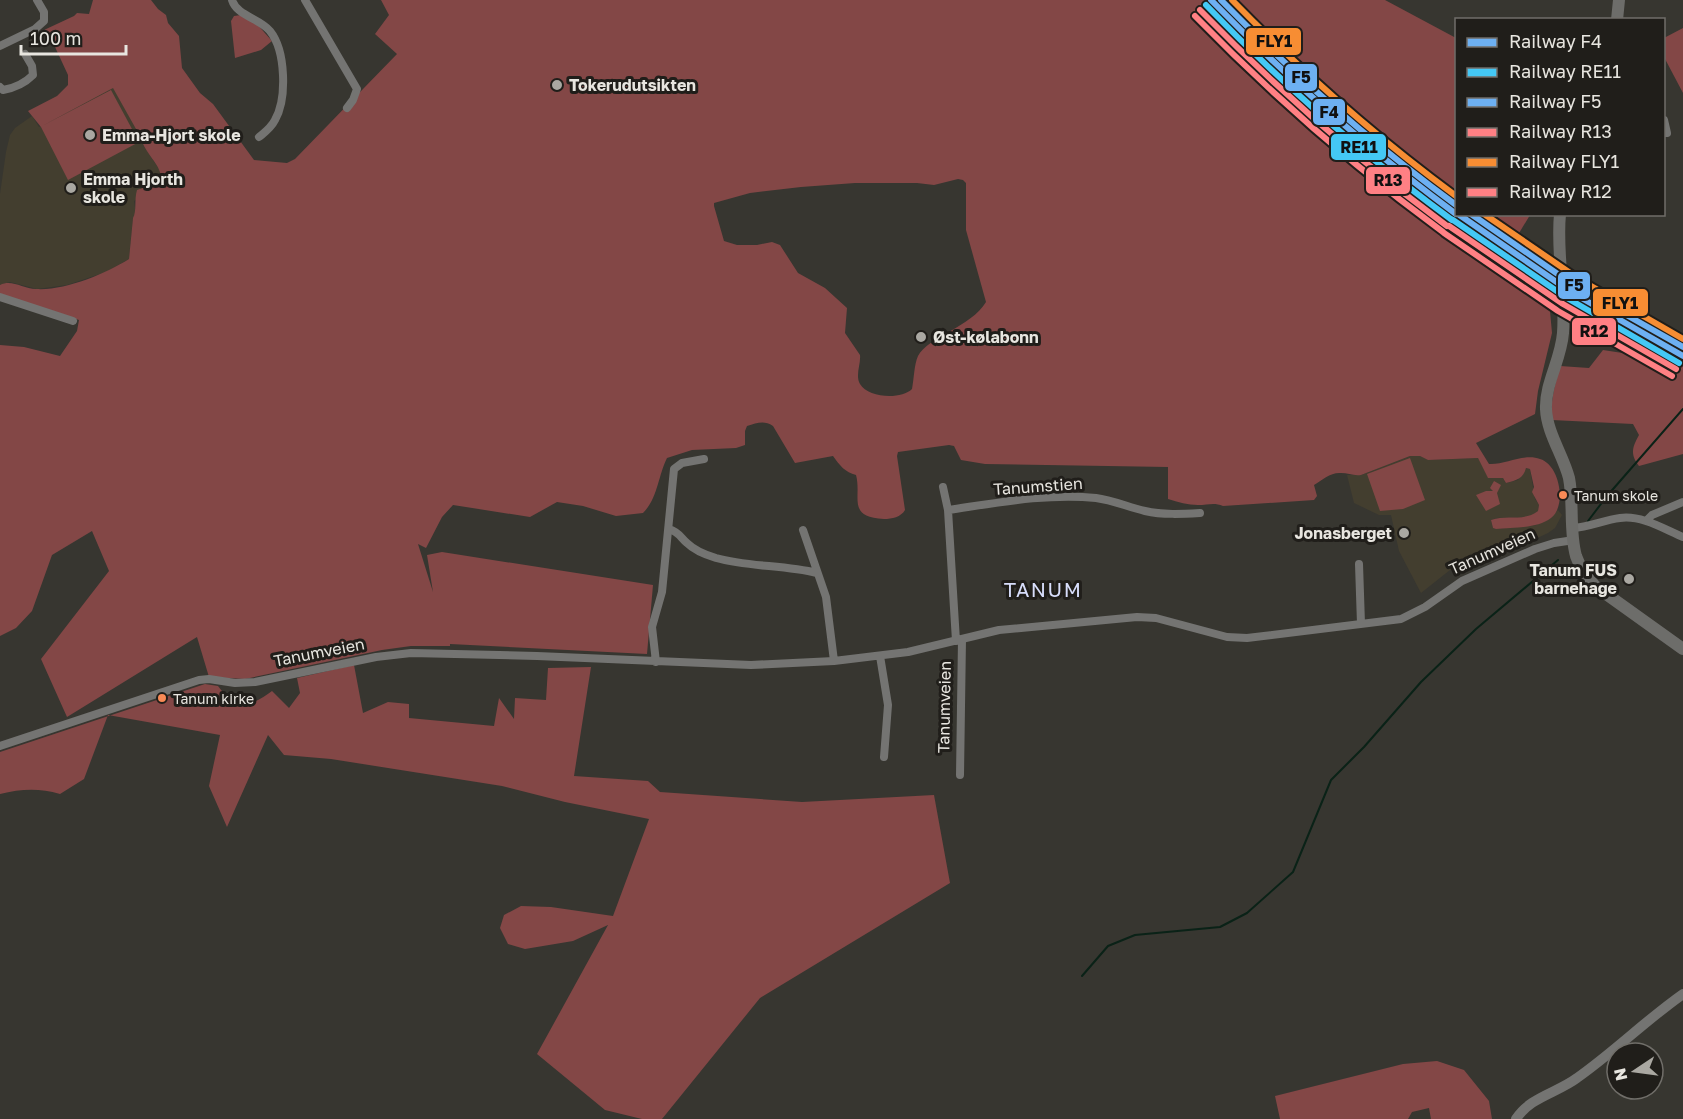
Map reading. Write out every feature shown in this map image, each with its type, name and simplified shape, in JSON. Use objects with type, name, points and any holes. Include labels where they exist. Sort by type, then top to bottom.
[{"type":"main road","points":[[1617,18],[1619,0]]},
{"type":"main road","points":[[1560,216],[1558,242],[1563,335],[1548,387],[1546,412],[1569,478],[1573,534],[1578,561],[1584,573],[1596,586],[1683,649]]},
{"type":"street","points":[[0,46],[44,21],[44,12],[37,0]]},
{"type":"street","points":[[232,0],[233,6],[238,11],[259,21],[270,31],[281,52],[283,62],[279,113],[269,129],[259,136]]},
{"type":"street","points":[[305,0],[357,88],[347,108]]},
{"type":"street","points":[[1,90],[27,81],[33,75],[32,66],[25,54]]},
{"type":"street","points":[[1665,124],[1667,133]]},
{"type":"street","points":[[0,297],[73,321]]},
{"type":"street","points":[[656,662],[652,627],[662,592],[674,469],[682,463],[704,459]]},
{"type":"street","points":[[943,487],[948,510],[958,640]]},
{"type":"street","name":"Tanumstien","points":[[948,510],[1037,499],[1075,497],[1098,498],[1146,511],[1173,514],[1200,513]]},
{"type":"street","points":[[1646,521],[1652,515],[1683,502]]},
{"type":"street","name":"Tanumveien","points":[[0,746],[199,680],[255,682],[400,653],[751,665],[880,656],[1006,629],[1137,617],[1156,618],[1227,637],[1247,638],[1387,622],[1411,615],[1462,581],[1535,549],[1623,517],[1646,521],[1683,537]]},
{"type":"street","points":[[669,529],[676,531],[687,543],[699,551],[715,557],[744,564],[817,573]]},
{"type":"street","points":[[803,530],[826,597],[834,661]]},
{"type":"street","points":[[1359,564],[1361,624]]},
{"type":"street","name":"Tanumveien","points":[[958,640],[960,775]]},
{"type":"street","points":[[880,656],[888,705],[884,758]]},
{"type":"street","points":[[1516,1119],[1529,1104],[1576,1079],[1635,1029],[1683,994]]},
{"type":"shaded area","points":[[93,0],[151,0],[166,15],[168,23],[179,36],[182,68],[200,93],[213,104],[254,160],[287,163],[295,159],[397,54],[375,34],[389,15],[381,0],[1385,0],[1455,37],[1455,216],[1529,216],[1510,248],[1549,300],[1552,333],[1535,414],[1476,443],[1489,464],[1528,457],[1547,463],[1559,486],[1559,505],[1556,512],[1545,522],[1517,528],[1493,528],[1491,520],[1527,516],[1538,511],[1539,505],[1532,492],[1534,487],[1530,469],[1526,468],[1519,478],[1506,483],[1503,478],[1488,478],[1478,458],[1428,460],[1420,456],[1410,456],[1361,475],[1337,473],[1330,475],[1314,485],[1317,496],[1314,500],[1223,506],[1190,504],[1168,499],[1168,467],[985,464],[961,460],[954,446],[949,445],[898,452],[905,510],[896,517],[884,519],[864,514],[860,510],[856,475],[843,468],[833,456],[795,463],[773,426],[760,423],[747,426],[745,445],[736,448],[692,450],[667,458],[652,501],[643,513],[616,516],[583,506],[557,502],[530,517],[453,505],[442,517],[426,548],[418,544],[433,592],[427,555],[442,552],[653,585],[647,654],[450,644],[450,646],[411,646],[245,679],[209,677],[197,637],[67,717],[41,659],[109,571],[92,531],[52,555],[32,611],[16,628],[0,636],[0,345],[24,347],[60,356],[77,331],[79,320],[0,294],[0,285],[9,283],[31,289],[59,287],[96,276],[129,259],[137,190],[159,186],[161,180],[158,168],[113,88],[42,126],[111,90],[139,142],[68,180],[41,127],[28,111],[57,96],[68,85],[68,75],[49,34],[44,30],[77,13],[89,14]],"holes":[[[958,179],[966,183],[966,230],[986,302],[979,311],[961,325],[923,349],[918,356],[912,389],[907,393],[893,396],[877,395],[864,389],[860,384],[858,377],[860,355],[845,333],[847,308],[825,288],[798,273],[780,245],[772,242],[737,245],[724,241],[714,206],[714,203],[750,193],[801,187],[855,183],[934,185]]]},
{"type":"shaded area","points":[[241,15],[256,23],[272,41],[261,50],[235,58],[231,21],[234,16]]},
{"type":"shaded area","points":[[1683,28],[1683,93],[1665,59],[1665,37]]},
{"type":"shaded area","name":"Emma Hjorth skole","points":[[113,87],[163,179],[159,186],[134,201],[136,213],[133,218],[129,259],[106,272],[67,285],[37,289],[10,282],[0,285],[0,194],[10,135],[15,128],[32,116],[39,127]]},
{"type":"shaded area","points":[[1683,335],[1683,454],[1639,466],[1633,451],[1639,435],[1633,424],[1552,420],[1552,400],[1560,366],[1589,368],[1603,350],[1642,356]]},
{"type":"shaded area","name":"Tanum skole","points":[[1410,456],[1420,456],[1428,460],[1478,458],[1488,477],[1503,478],[1506,483],[1518,480],[1526,468],[1530,469],[1535,499],[1539,505],[1538,511],[1530,517],[1491,520],[1493,528],[1536,525],[1548,520],[1558,510],[1562,515],[1555,528],[1548,533],[1510,551],[1493,552],[1450,570],[1421,593],[1399,551],[1391,515],[1379,515],[1354,503],[1347,475],[1361,475]]},
{"type":"shaded area","points":[[1410,458],[1425,500],[1403,509],[1380,511],[1367,474]]},
{"type":"shaded area","points":[[1494,481],[1501,485],[1497,493],[1500,504],[1486,511],[1476,495],[1493,491],[1490,488]]},
{"type":"shaded area","points":[[354,665],[363,713],[388,702],[409,704],[409,718],[494,726],[499,698],[514,719],[515,698],[546,700],[548,668],[591,667],[574,776],[648,781],[660,792],[802,802],[934,795],[950,883],[760,998],[662,1119],[642,1119],[605,1110],[537,1054],[608,925],[573,941],[525,949],[508,944],[500,928],[504,915],[521,906],[551,907],[613,916],[649,819],[565,802],[502,786],[331,759],[284,755],[268,735],[227,827],[209,786],[220,735],[110,715],[205,684],[218,686],[231,701],[240,705],[255,702],[272,691],[289,708],[300,693],[297,678]]},
{"type":"shaded area","points":[[107,716],[84,779],[60,794],[30,790],[0,794],[0,752]]},
{"type":"shaded area","points":[[1437,1061],[1464,1070],[1489,1101],[1492,1119],[1431,1119],[1429,1108],[1412,1112],[1408,1119],[1280,1119],[1275,1096],[1403,1064]]},
{"type":"waterway","points":[[1588,521],[1683,409]]},
{"type":"waterway","points":[[1082,976],[1108,946],[1135,935],[1220,927],[1247,913],[1293,872],[1331,780],[1364,747],[1421,682],[1476,629],[1558,560]]},
{"type":"rail line","name":"F4","points":[[1211,0],[1329,112],[1455,213]]},
{"type":"rail line","name":"F5","points":[[1221,0],[1334,107],[1455,204]]},
{"type":"rail line","name":"FLY1","points":[[1232,0],[1340,102],[1455,195]]},
{"type":"rail line","name":"RE11","points":[[1206,5],[1324,118],[1452,220]]},
{"type":"rail line","name":"R13","points":[[1200,10],[1319,123],[1447,226]]},
{"type":"rail line","name":"R12","points":[[1195,16],[1314,129],[1443,232]]},
{"type":"rail line","name":"F4","points":[[1461,216],[1571,292],[1683,356]]},
{"type":"rail line","name":"F5","points":[[1474,216],[1575,286],[1683,347]]},
{"type":"rail line","name":"FLY1","points":[[1487,216],[1579,279],[1683,339]]},
{"type":"rail line","name":"RE11","points":[[1453,220],[1567,298],[1679,363]]},
{"type":"rail line","name":"R13","points":[[1449,226],[1563,304],[1676,369]]},
{"type":"rail line","name":"R12","points":[[1444,233],[1558,311],[1672,376]]},
{"type":"place","name":"Tokerudutsikten","points":[[557,85]]},
{"type":"place","name":"Emma-Hjort skole","points":[[90,135]]},
{"type":"place","name":"Emma Hjorth skole","points":[[71,188]]},
{"type":"place","name":"Øst-kølabonn","points":[[921,337]]},
{"type":"place","name":"Tanum skole","points":[[1563,495]]},
{"type":"place","name":"Jonasberget","points":[[1404,533]]},
{"type":"place","name":"Tanum FUS barnehage","points":[[1629,579]]},
{"type":"place","name":"Tanum kirke","points":[[162,698]]},
{"type":"district","name":"TANUM","points":[[1043,590]]}]
